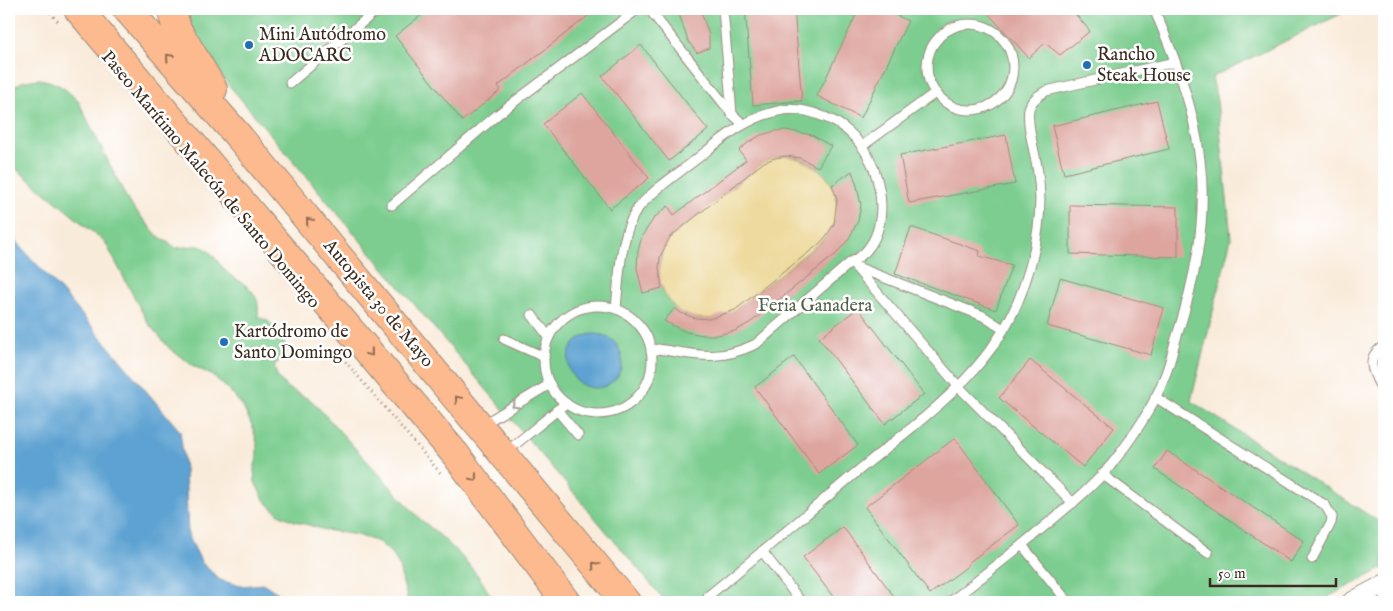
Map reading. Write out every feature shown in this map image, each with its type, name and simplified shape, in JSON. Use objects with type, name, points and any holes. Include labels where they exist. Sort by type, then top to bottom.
[{"type":"highway","name":"Autopista 30 de Mayo","points":[[127,9],[240,138],[626,602]]},
{"type":"highway","points":[[171,9],[177,29],[240,138]]},
{"type":"highway","points":[[69,16],[456,455],[566,602]]},
{"type":"street","points":[[1351,602],[1381,588]]},
{"type":"lane","points":[[290,83],[378,9]]},
{"type":"lane","points":[[392,205],[498,115],[638,9]]},
{"type":"lane","points":[[649,9],[732,114],[743,124]]},
{"type":"lane","points":[[723,9],[732,114]]},
{"type":"lane","points":[[950,602],[1073,503],[1110,466],[1142,420],[1164,379],[1186,309],[1196,265],[1201,231],[1202,196],[1200,161],[1194,123],[1185,89],[1154,9]]},
{"type":"lane","points":[[964,24],[979,24],[993,30],[1004,40],[1011,52],[1014,66],[1012,80],[1006,92],[996,102],[984,108],[971,111],[957,109],[945,103],[935,93],[928,80],[927,65],[930,50],[938,37],[950,28],[964,24]]},
{"type":"lane","points":[[708,596],[959,387],[992,348],[1012,317],[1022,292],[1037,238],[1040,212],[1040,183],[1029,121],[1029,108],[1035,98],[1046,91],[1175,62]]},
{"type":"lane","points":[[862,146],[935,93]]},
{"type":"lane","points":[[616,309],[627,230],[639,207],[743,124],[761,115],[780,110],[796,110],[810,112],[837,122],[851,132],[871,159],[878,177],[881,212],[872,244],[865,253],[756,344],[733,353],[708,356],[658,350],[651,352]]},
{"type":"lane","points":[[852,264],[877,276],[983,316],[1003,329]]},
{"type":"lane","points":[[852,264],[959,387],[1073,503]]},
{"type":"lane","points":[[597,306],[616,309],[633,319],[645,334],[651,352],[652,364],[647,381],[638,396],[618,410],[596,414],[585,412],[566,403],[556,394],[550,384],[545,370],[544,357],[549,337],[561,321],[577,310],[597,306]]},
{"type":"lane","points":[[532,315],[549,337]]},
{"type":"lane","points":[[504,338],[544,357]]},
{"type":"lane","points":[[1384,346],[1373,357],[1371,368],[1384,393]]},
{"type":"lane","points":[[480,426],[550,384]]},
{"type":"lane","points":[[1155,397],[1325,505],[1332,517],[1331,523],[1312,559]]},
{"type":"lane","points":[[504,454],[566,403]]},
{"type":"lane","points":[[557,410],[578,436]]},
{"type":"lane","points":[[1102,474],[1208,553]]},
{"type":"lane","points":[[1022,545],[1068,602]]},
{"type":"lane","points":[[762,551],[801,602]]},
{"type":"path","points":[[48,9],[69,16]]},
{"type":"path","points":[[334,348],[442,476]]},
{"type":"green space","name":"Feria Ganadera","points":[[185,9],[1351,9],[1212,77],[1217,101],[1231,238],[1191,401],[1384,525],[1384,568],[1318,602],[666,602],[184,32]]},
{"type":"green space","name":"Kartódromo de Santo Domingo","points":[[40,79],[61,87],[78,101],[129,203],[157,235],[176,248],[199,246],[204,248],[212,254],[226,272],[251,290],[258,303],[258,317],[268,321],[284,338],[283,353],[280,360],[274,366],[277,376],[286,387],[312,401],[421,520],[463,558],[492,596],[499,602],[408,602],[398,563],[391,553],[379,542],[295,521],[280,515],[264,500],[255,482],[254,469],[257,458],[257,442],[252,425],[242,405],[213,376],[192,365],[170,349],[148,323],[105,242],[9,163],[9,89],[24,81]]},
{"type":"sand","points":[[786,156],[809,163],[819,169],[833,187],[837,210],[831,229],[818,244],[735,310],[709,319],[695,318],[681,313],[665,295],[659,279],[659,267],[663,248],[670,237],[764,162]]},
{"type":"water","points":[[9,234],[66,296],[180,431],[185,469],[188,535],[202,563],[220,580],[241,586],[264,584],[292,602],[9,602]]},
{"type":"water","points":[[595,334],[614,342],[622,361],[614,380],[595,388],[576,380],[568,361],[576,342]]},
{"type":"building","points":[[429,9],[597,9],[498,86],[501,90],[462,121],[395,36]]},
{"type":"building","points":[[693,9],[700,9],[709,35],[709,48],[697,53],[688,41],[679,14]]},
{"type":"building","points":[[745,9],[794,9],[802,101],[753,105]]},
{"type":"building","points":[[859,9],[884,9],[908,21],[861,118],[817,96]]},
{"type":"building","points":[[984,9],[1071,9],[1090,31],[1060,55],[1045,43],[1029,58]]},
{"type":"building","points":[[641,45],[708,130],[669,161],[602,76]]},
{"type":"building","points":[[582,93],[649,178],[610,209],[543,124]]},
{"type":"building","points":[[1157,101],[1169,149],[1064,174],[1052,126]]},
{"type":"building","points":[[786,130],[812,135],[831,146],[818,167],[800,158],[786,156],[764,162],[670,237],[660,257],[659,267],[662,288],[643,293],[637,269],[638,251],[642,236],[654,218],[668,206],[674,215],[746,160],[739,150],[749,142],[761,135]]},
{"type":"building","points":[[1006,135],[1015,184],[909,203],[900,155]]},
{"type":"building","points":[[852,171],[861,205],[858,221],[848,240],[836,254],[751,322],[735,331],[717,335],[703,335],[686,332],[664,321],[675,308],[681,313],[695,318],[709,319],[735,310],[818,245],[834,224],[837,199],[832,185]]},
{"type":"building","points":[[1070,205],[1178,207],[1178,257],[1070,254]]},
{"type":"building","points":[[911,227],[980,251],[979,256],[1012,265],[996,310],[895,274]]},
{"type":"building","points":[[1060,278],[1164,308],[1151,355],[1047,326]]},
{"type":"building","points":[[858,308],[924,394],[885,424],[819,338]]},
{"type":"building","points":[[794,357],[858,445],[819,474],[755,387]]},
{"type":"building","points":[[1030,360],[1114,428],[1083,467],[999,398]]},
{"type":"building","points":[[955,438],[1019,525],[930,594],[865,507]]},
{"type":"building","points":[[1167,451],[1304,541],[1291,562],[1155,469]]},
{"type":"building","points":[[843,527],[898,602],[837,602],[803,557]]},
{"type":"place","name":"Mini Autódromo ADOCARC","points":[[249,45]]},
{"type":"place","name":"Rancho Steak House","points":[[1087,65]]},
{"type":"place","name":"Kartódromo de Santo Domingo","points":[[224,342]]}]
